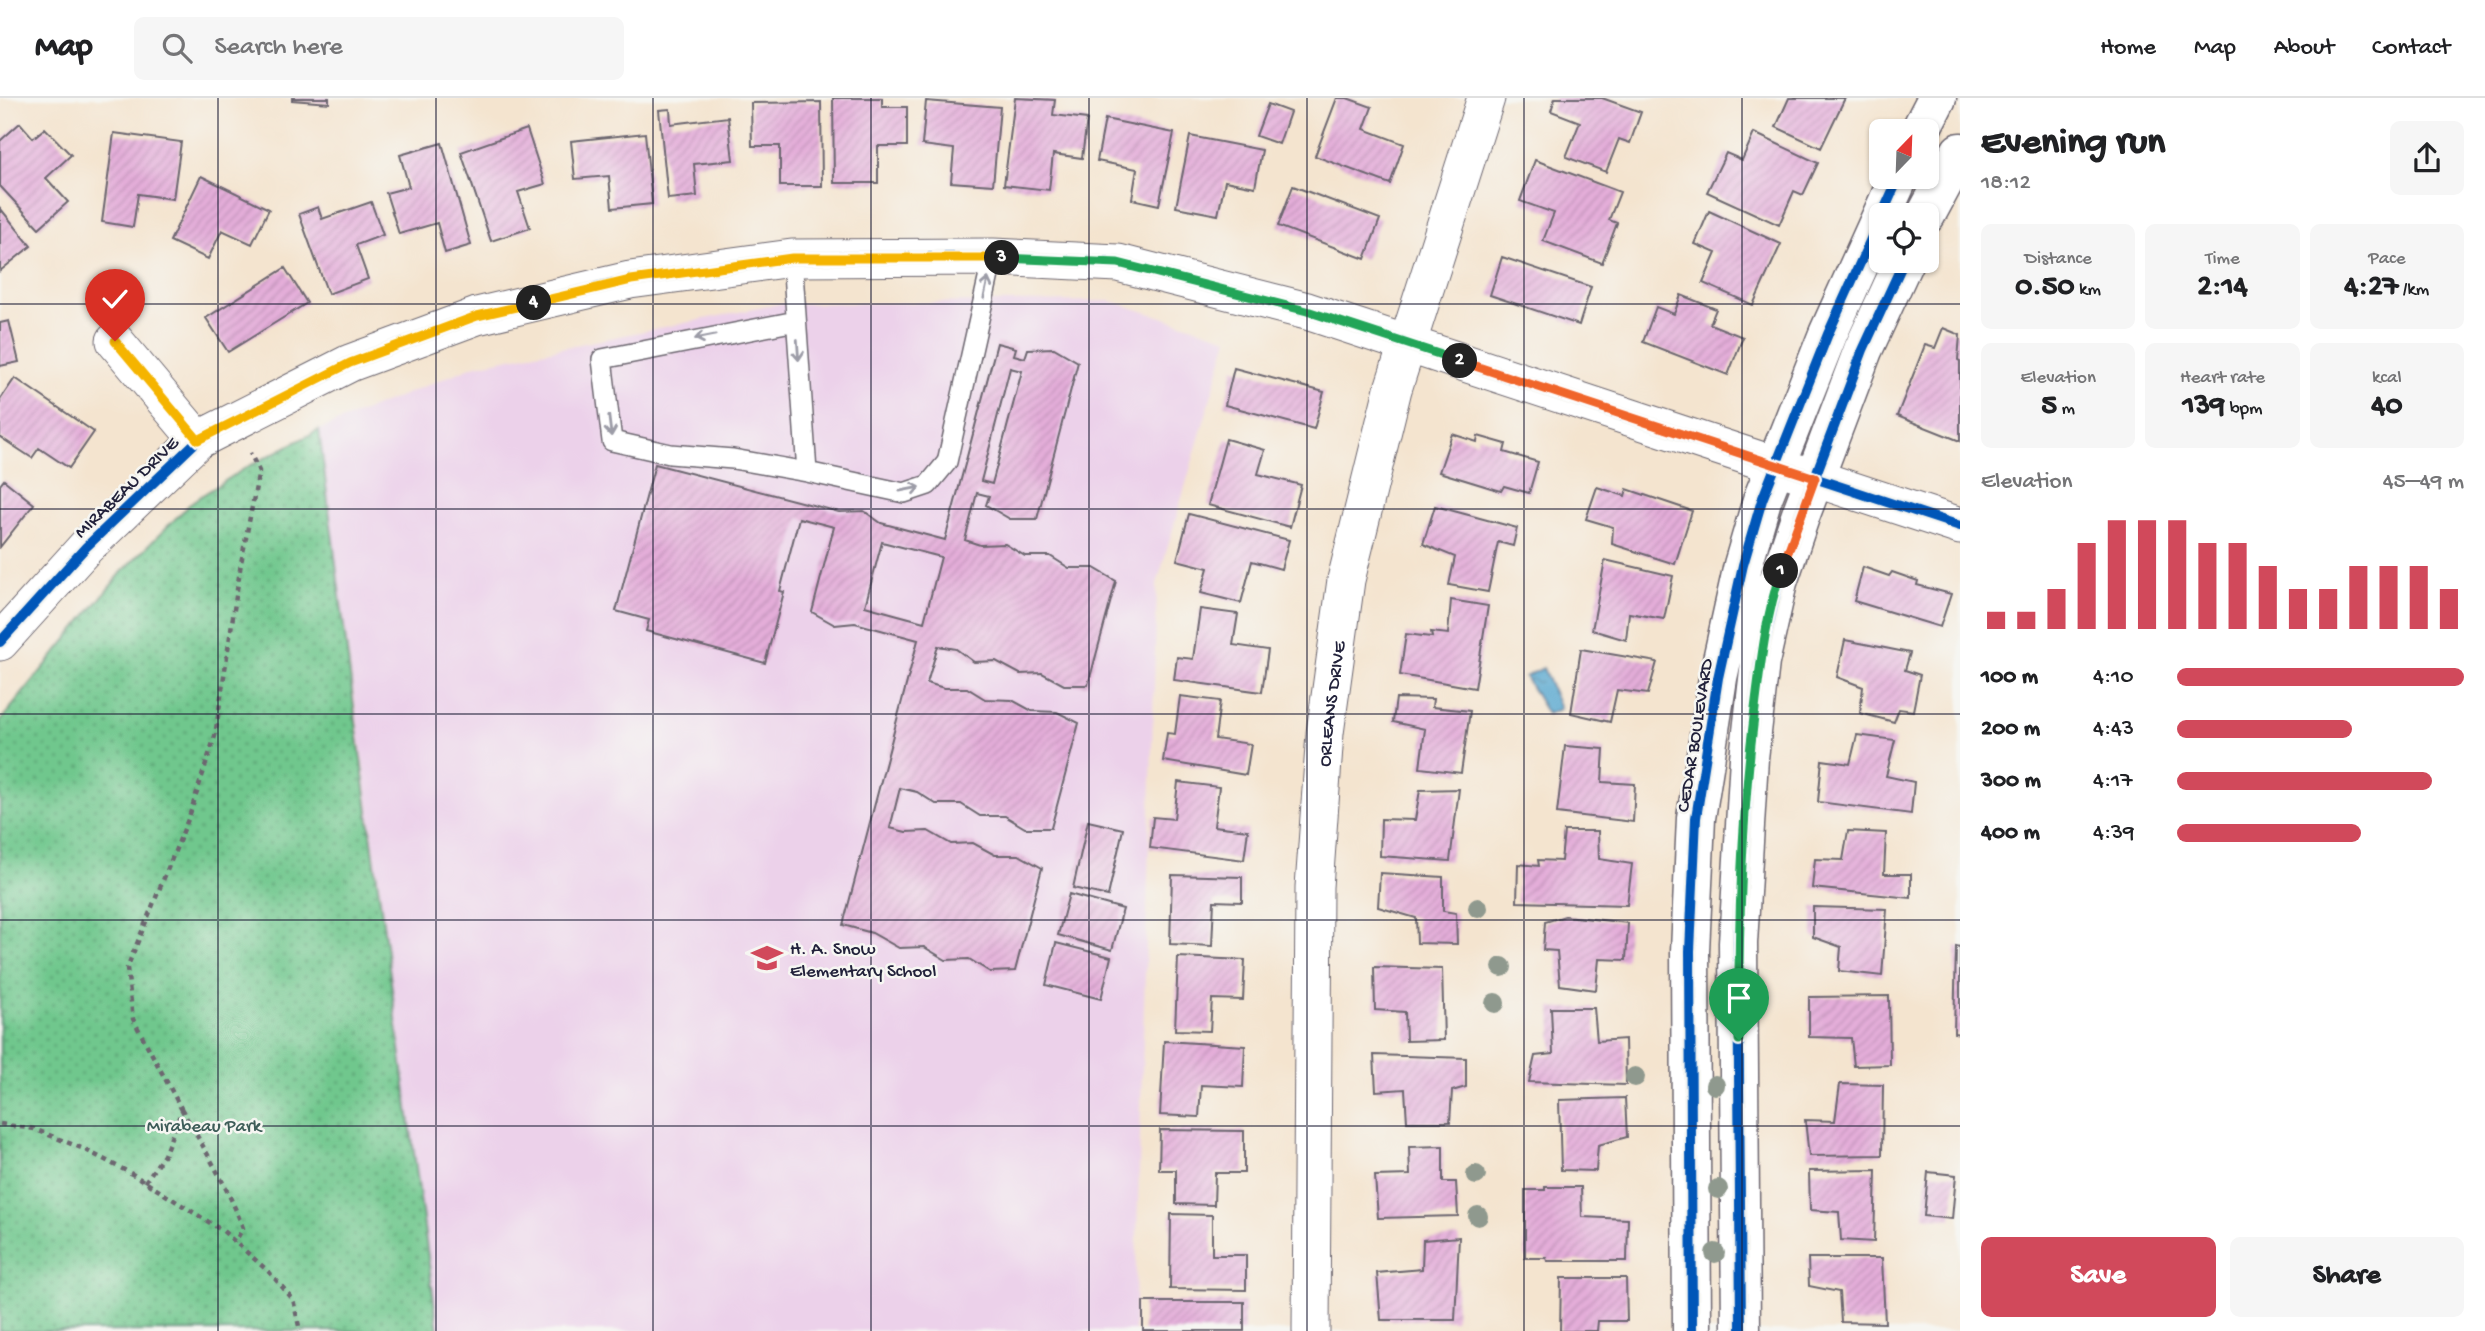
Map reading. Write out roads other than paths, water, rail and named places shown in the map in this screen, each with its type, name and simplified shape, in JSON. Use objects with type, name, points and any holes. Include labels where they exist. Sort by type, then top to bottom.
[{"type":"street","name":"ORLEANS DRIVE","points":[[1311,1331],[1314,887],[1325,733],[1346,580],[1392,389],[1486,98]]},
{"type":"street","points":[[1926,119],[1937,98]]},
{"type":"street","points":[[1934,203],[1956,167]]},
{"type":"street","name":"CEDAR BOULEVARD","points":[[1692,1331],[1690,951],[1696,818],[1717,678],[1743,565],[1762,500],[1828,334],[1894,189]]},
{"type":"street","name":"MIRABEAU DRIVE","points":[[0,642],[86,547],[198,440],[350,363],[477,316],[631,280],[792,258],[993,257],[1118,263],[1307,311],[1960,526]]},
{"type":"street","points":[[1741,1331],[1738,943],[1749,758],[1760,662],[1778,582],[1815,478],[1863,350],[1898,273]]},
{"type":"street","points":[[115,341],[198,440]]},
{"type":"lane","points":[[796,321],[602,359],[612,441],[670,454],[733,459],[807,472],[904,493],[928,485],[947,461],[993,257]]},
{"type":"lane","points":[[792,258],[807,472]]},
{"type":"water","points":[[1543,668],[1560,709],[1547,714],[1525,677]]},
{"type":"place","name":"H. A. Snow Elementary School","points":[[767,958]]},
{"type":"park label","name":"Mirabeau Park","points":[[204,1124]]}]
